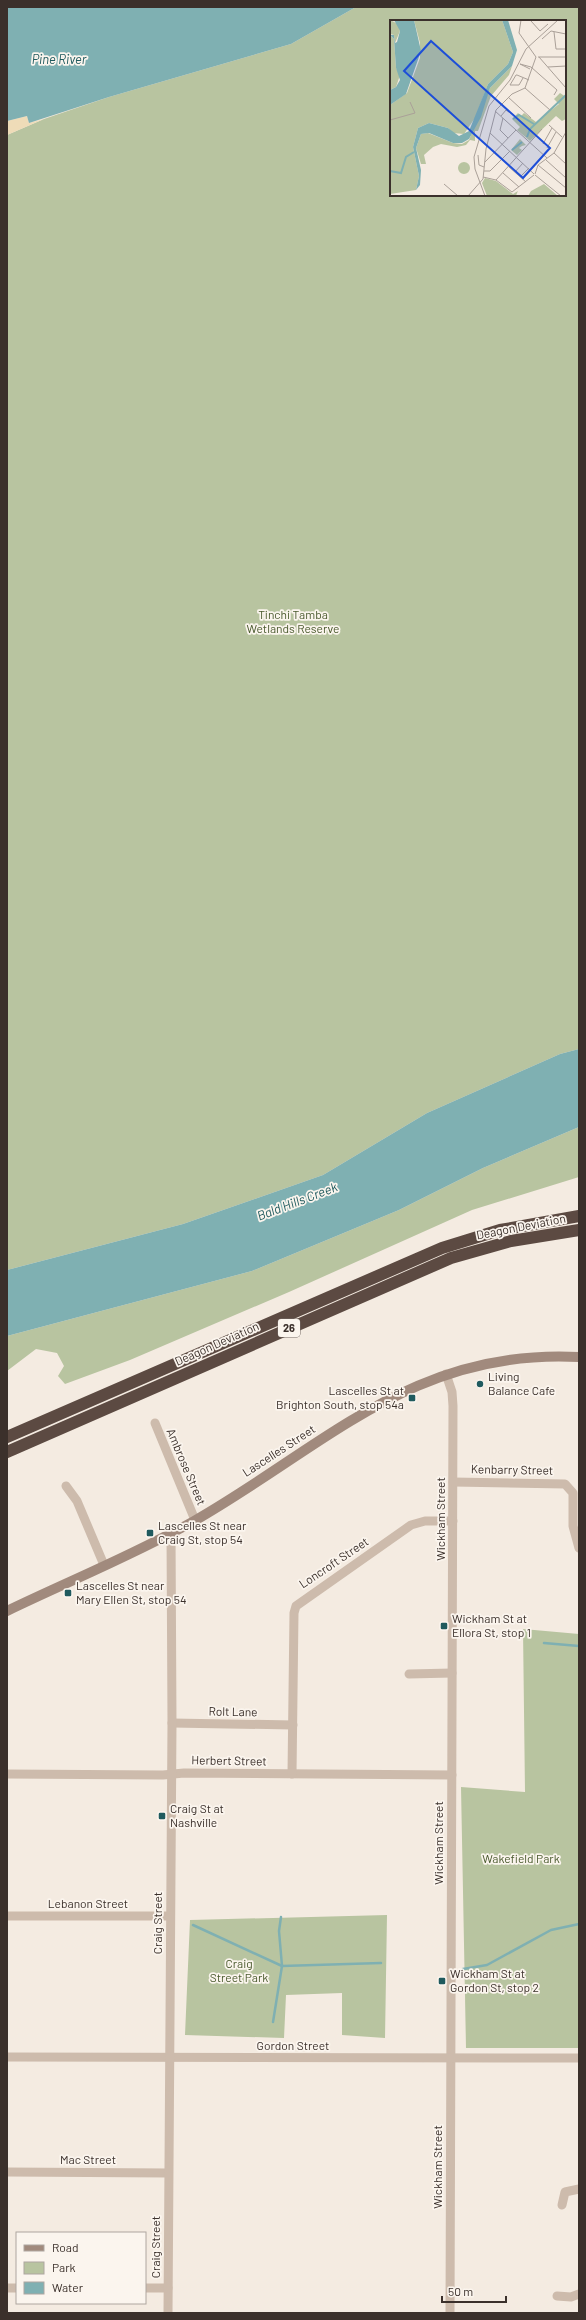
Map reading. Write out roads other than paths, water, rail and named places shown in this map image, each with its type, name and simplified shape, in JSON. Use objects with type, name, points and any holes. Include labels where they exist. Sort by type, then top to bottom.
[{"type":"highway","name":"Deagon Deviation","points":[[7,1437],[442,1248],[500,1230],[579,1216]]},
{"type":"highway","name":"Deagon Deviation","points":[[7,1452],[451,1258],[511,1241],[579,1230]]},
{"type":"street","name":"Lascelles Street","points":[[7,1611],[171,1533],[195,1520],[359,1415],[397,1394],[467,1367],[539,1357],[579,1357]]},
{"type":"street","name":"Wickham Street","points":[[446,1374],[453,1397],[450,2313]]},
{"type":"street","name":"Ambrose Street","points":[[154,1423],[195,1520]]},
{"type":"street","name":"Kenbarry Street","points":[[453,1482],[573,1484],[573,1526],[579,1548]]},
{"type":"street","points":[[66,1486],[77,1502],[104,1565]]},
{"type":"street","name":"Loncroft Street","points":[[292,1774],[296,1606],[411,1525],[425,1521],[453,1521]]},
{"type":"street","name":"Craig Street","points":[[168,2313],[172,1723],[171,1533]]},
{"type":"street","points":[[409,1674],[452,1673]]},
{"type":"street","name":"Rolt Lane","points":[[172,1723],[293,1725]]},
{"type":"street","name":"Herbert Street","points":[[7,1774],[452,1775]]},
{"type":"street","name":"Lebanon Street","points":[[7,1916],[170,1916]]},
{"type":"street","name":"Gordon Street","points":[[7,2057],[579,2058]]},
{"type":"street","name":"Mac Street","points":[[7,2172],[168,2173]]},
{"type":"street","points":[[562,2205],[566,2192],[579,2189]]},
{"type":"street","points":[[146,2288],[168,2288]]},
{"type":"street","points":[[557,2296],[571,2297],[579,2294]]},
{"type":"water","name":"Pine River","points":[[7,7],[356,7],[291,44],[109,97],[29,123],[27,116],[7,121]]},
{"type":"water","name":"Bald Hills Creek","points":[[579,1049],[579,1127],[483,1168],[399,1210],[252,1271],[7,1336],[7,1270],[183,1224],[323,1175],[427,1113],[560,1054]]},
{"type":"waterway","points":[[544,1643],[579,1646]]},
{"type":"waterway","points":[[273,2022],[282,1966],[279,1931],[281,1917]]},
{"type":"waterway","points":[[463,1969],[487,1965],[551,1930],[579,1924]]},
{"type":"waterway","points":[[193,1925],[282,1966],[381,1963]]},
{"type":"place","name":"Living Balance Cafe","points":[[480,1384]]},
{"type":"place","name":"Lascelles St at Brighton South, stop 54a","points":[[412,1398]]},
{"type":"place","name":"Lascelles St near Craig St, stop 54","points":[[150,1533]]},
{"type":"place","name":"Lascelles St near Mary Ellen St, stop 54","points":[[68,1593]]},
{"type":"place","name":"Wickham St at Ellora St, stop 1","points":[[444,1626]]},
{"type":"place","name":"Craig St at Nashville","points":[[162,1816]]},
{"type":"place","name":"Wickham St at Gordon St, stop 2","points":[[442,1981]]},
{"type":"park label","name":"Tinchi Tamba Wetlands Reserve","points":[[293,622]]},
{"type":"park label","name":"Wakefield Park","points":[[521,1859]]},
{"type":"park label","name":"Craig Street Park","points":[[239,1971]]}]
